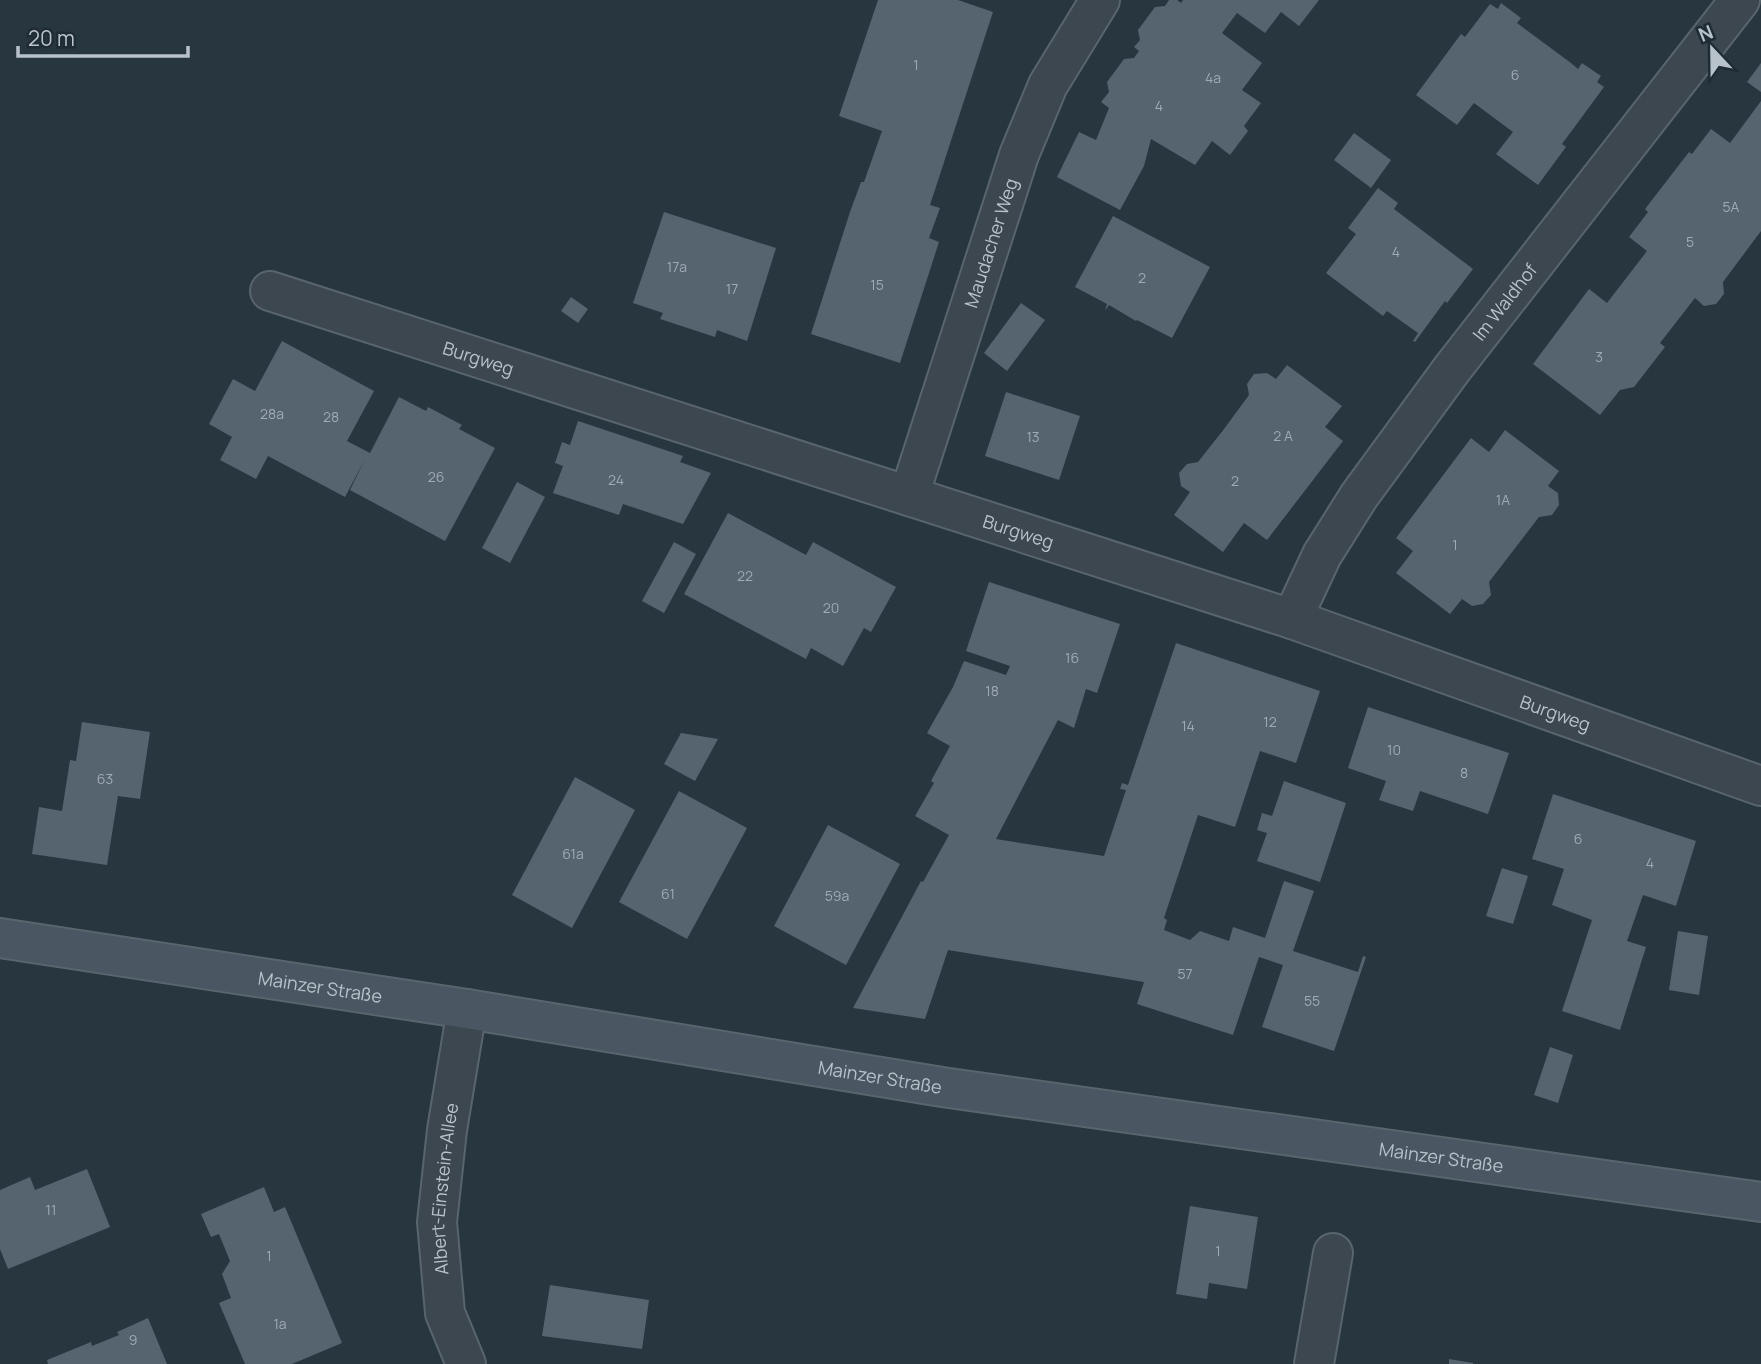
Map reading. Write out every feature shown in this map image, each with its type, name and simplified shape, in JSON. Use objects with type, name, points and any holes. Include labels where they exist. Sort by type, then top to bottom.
[{"type":"main road","name":"Mainzer Straße","points":[[0,938],[467,1009],[942,1087],[1761,1202]]},
{"type":"street","name":"Maudacher Weg","points":[[909,496],[1019,156],[1048,85],[1100,0]]},
{"type":"street","name":"Im Waldhof","points":[[1292,620],[1322,555],[1367,485],[1452,369],[1740,0]]},
{"type":"street","name":"Burgweg","points":[[270,291],[1292,620],[1761,786]]},
{"type":"street","name":"Albert-Einstein-Allee","points":[[466,1364],[445,1313],[437,1222],[447,1130],[467,1009]]},
{"type":"street","points":[[1314,1364],[1333,1252]]},
{"type":"building","points":[[878,0],[958,0],[993,12],[930,205],[940,208],[929,238],[939,242],[900,363],[811,334],[850,212],[882,131],[839,116]]},
{"type":"building","points":[[1169,0],[1181,3],[1183,0],[1319,0],[1299,26],[1281,12],[1265,33],[1237,13],[1222,33],[1262,63],[1242,90],[1261,103],[1244,126],[1248,131],[1230,155],[1212,141],[1195,165],[1151,139],[1144,166],[1120,210],[1057,177],[1079,132],[1096,140],[1109,108],[1101,102],[1109,92],[1107,82],[1124,59],[1134,58],[1139,51],[1134,47],[1140,40],[1138,30],[1155,7],[1165,6]]},
{"type":"building","points":[[1501,3],[1521,18],[1517,23],[1578,69],[1582,63],[1601,76],[1597,82],[1604,87],[1562,144],[1566,147],[1538,185],[1496,154],[1513,132],[1474,103],[1457,125],[1416,95],[1461,34],[1465,37],[1490,4],[1498,9]]},
{"type":"building","points":[[1761,63],[1761,92],[1747,82]]},
{"type":"building","points":[[1761,101],[1761,231],[1723,282],[1724,294],[1716,304],[1704,306],[1695,298],[1660,343],[1665,347],[1634,387],[1620,390],[1600,415],[1533,364],[1589,289],[1607,303],[1647,251],[1629,237],[1648,212],[1645,209],[1689,152],[1692,154],[1711,129],[1730,143]]},
{"type":"building","points":[[1354,133],[1391,160],[1371,188],[1334,160]]},
{"type":"building","points":[[1378,188],[1398,203],[1394,209],[1473,269],[1415,342],[1413,341],[1418,333],[1387,311],[1383,316],[1326,273],[1356,234],[1348,228]]},
{"type":"building","points":[[664,212],[776,248],[747,341],[717,330],[715,337],[660,319],[663,313],[633,303]]},
{"type":"building","points":[[1113,216],[1210,267],[1172,338],[1109,305],[1105,311],[1107,304],[1075,287]]},
{"type":"building","points":[[571,297],[588,309],[578,323],[561,311]]},
{"type":"building","points":[[1021,303],[1045,320],[1007,371],[984,353]]},
{"type":"building","points":[[282,341],[374,391],[347,441],[370,453],[399,397],[426,411],[428,407],[462,425],[459,429],[495,448],[445,541],[350,490],[365,459],[345,497],[268,456],[256,479],[220,460],[232,437],[209,424],[233,379],[255,391]]},
{"type":"building","points":[[1287,365],[1342,406],[1325,427],[1343,441],[1267,540],[1244,523],[1223,552],[1174,515],[1190,492],[1181,486],[1179,473],[1187,464],[1198,462],[1224,429],[1249,395],[1247,384],[1254,374],[1267,373],[1276,379]]},
{"type":"building","points":[[1006,392],[1080,416],[1059,480],[985,456]]},
{"type":"building","points":[[578,421],[683,456],[680,462],[711,473],[683,524],[623,504],[619,515],[553,493],[563,466],[555,463],[562,442],[570,445]]},
{"type":"building","points":[[1505,430],[1559,471],[1548,486],[1558,493],[1559,505],[1552,515],[1539,517],[1489,582],[1491,595],[1483,604],[1472,606],[1462,599],[1450,614],[1396,573],[1413,551],[1396,538],[1471,438],[1489,452]]},
{"type":"building","points":[[517,482],[545,497],[510,563],[482,548]]},
{"type":"building","points":[[728,513],[806,555],[813,542],[896,587],[871,632],[864,628],[843,666],[811,648],[806,659],[684,594]]},
{"type":"building","points":[[674,542],[696,554],[664,613],[642,601]]},
{"type":"building","points":[[989,582],[1120,624],[1097,693],[1086,689],[1074,728],[1058,720],[996,839],[1104,856],[1126,790],[1120,789],[1122,783],[1128,785],[1176,643],[1320,691],[1296,763],[1260,751],[1235,827],[1198,815],[1164,918],[1167,920],[1164,930],[1190,940],[1200,931],[1229,941],[1233,927],[1265,938],[1284,881],[1314,891],[1293,951],[1358,972],[1363,956],[1366,957],[1334,1051],[1262,1027],[1283,965],[1259,957],[1233,1035],[1137,1004],[1144,982],[948,950],[925,1019],[853,1008],[921,881],[923,882],[949,835],[915,816],[934,783],[931,781],[950,746],[927,733],[953,687],[964,661],[1006,675],[1010,666],[966,651]]},
{"type":"building","points":[[1368,707],[1509,753],[1488,814],[1420,791],[1413,811],[1379,800],[1386,781],[1348,768]]},
{"type":"building","points":[[82,722],[150,732],[140,799],[118,796],[107,865],[32,854],[39,807],[62,811],[70,760],[76,761]]},
{"type":"building","points":[[681,733],[718,739],[695,781],[664,764]]},
{"type":"building","points":[[575,777],[635,810],[572,928],[512,895]]},
{"type":"building","points":[[1284,781],[1346,803],[1320,882],[1257,861],[1267,833],[1257,830],[1262,813],[1272,816]]},
{"type":"building","points":[[679,791],[747,828],[687,939],[619,902]]},
{"type":"building","points":[[1553,794],[1696,841],[1676,906],[1643,895],[1627,941],[1646,947],[1620,1030],[1562,1011],[1592,920],[1552,905],[1564,869],[1532,859]]},
{"type":"building","points":[[828,825],[900,864],[846,965],[774,926]]},
{"type":"building","points":[[1502,868],[1528,876],[1513,924],[1486,916]]},
{"type":"building","points":[[1678,931],[1708,936],[1699,995],[1669,990]]},
{"type":"building","points":[[1550,1047],[1573,1055],[1558,1103],[1534,1095]]},
{"type":"building","points":[[87,1169],[110,1227],[8,1269],[0,1249],[0,1190],[30,1177],[35,1190]]},
{"type":"building","points":[[264,1187],[274,1212],[285,1207],[342,1343],[292,1364],[245,1364],[219,1303],[231,1298],[222,1274],[230,1261],[219,1234],[211,1237],[201,1214]]},
{"type":"building","points":[[1190,1206],[1258,1217],[1247,1289],[1209,1283],[1207,1299],[1176,1294]]},
{"type":"building","points":[[550,1285],[649,1300],[642,1349],[542,1336]]},
{"type":"building","points":[[148,1318],[167,1364],[48,1364],[47,1360],[91,1342],[92,1346],[119,1335],[117,1332]]},
{"type":"building","points":[[1449,1359],[1473,1363],[1473,1364],[1449,1364]]}]
